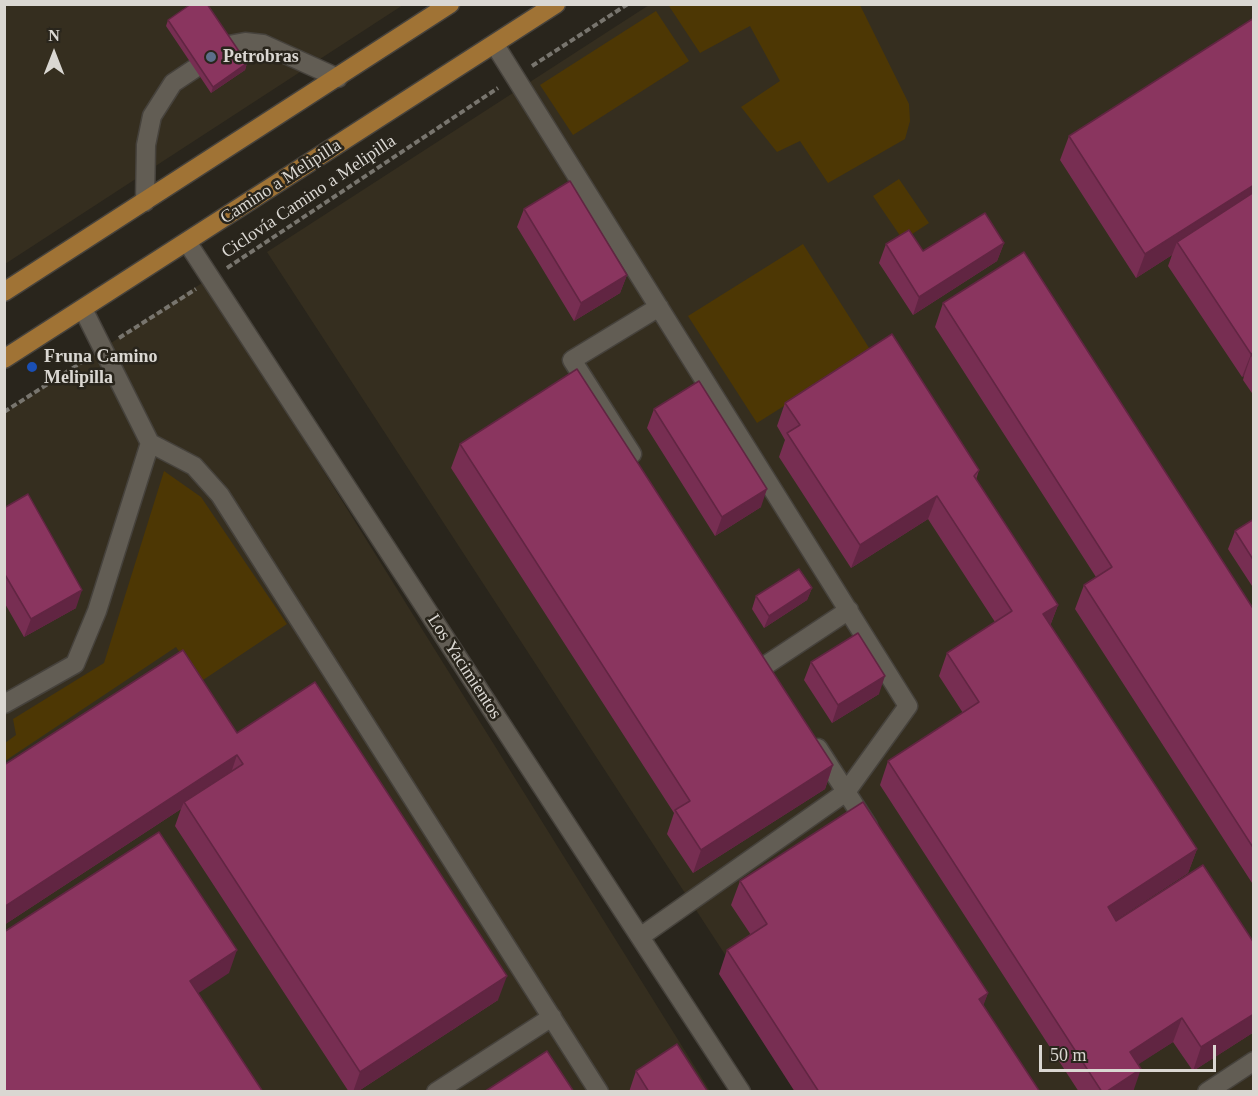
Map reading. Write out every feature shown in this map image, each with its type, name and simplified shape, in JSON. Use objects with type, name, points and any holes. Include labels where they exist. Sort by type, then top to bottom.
[{"type":"main road","points":[[4,292],[450,4]]},
{"type":"main road","name":"Camino a Melipilla","points":[[4,359],[556,4]]},
{"type":"street","points":[[229,45],[245,42],[263,44],[338,78]]},
{"type":"street","points":[[495,45],[908,706],[846,792],[640,937]]},
{"type":"street","points":[[145,202],[146,145],[152,116],[172,83],[194,69]]},
{"type":"street","name":"Los Yacimientos","points":[[187,242],[741,1092]]},
{"type":"street","points":[[641,468],[572,360],[659,307]]},
{"type":"street","points":[[83,309],[150,443],[194,466],[220,495],[599,1092]]},
{"type":"street","points":[[4,704],[75,664],[97,611],[150,443]]},
{"type":"street","points":[[766,665],[849,610]]},
{"type":"street","points":[[753,646],[778,685]]},
{"type":"street","points":[[809,734],[878,842]]},
{"type":"street","points":[[436,1092],[552,1017]]},
{"type":"street","points":[[1207,1092],[1254,1061]]},
{"type":"path","name":"Ciclovía Camino a Melipilla","points":[[4,412],[211,279],[514,77],[628,4]]},
{"type":"shaded area","points":[[5,5],[403,5],[5,264]]},
{"type":"shaded area","points":[[649,5],[1253,5],[1253,1091],[814,1091],[267,252]]},
{"type":"shaded area","points":[[860,5],[909,104],[910,121],[905,139],[828,183],[800,141],[777,152],[741,107],[780,81],[750,26],[700,53],[669,6]]},
{"type":"shaded area","points":[[656,11],[689,61],[573,135],[540,85]]},
{"type":"shaded area","points":[[899,179],[929,223],[903,240],[873,196]]},
{"type":"shaded area","points":[[803,244],[871,351],[757,423],[688,316]]},
{"type":"shaded area","points":[[205,281],[710,1091],[5,1092],[5,413]]},
{"type":"shaded area","points":[[164,471],[201,497],[287,624],[200,682],[176,647],[5,761],[5,743],[16,735],[13,719],[104,663]]},
{"type":"building","name":"Petrobras","points":[[191,4],[207,4],[247,63],[213,87],[168,20]]},
{"type":"building","points":[[1254,18],[1254,185],[1145,254],[1069,136]]},
{"type":"building","points":[[570,181],[627,275],[581,303],[524,209]]},
{"type":"building","points":[[1254,192],[1254,352],[1251,354],[1177,242]]},
{"type":"building","points":[[985,213],[1004,243],[919,297],[886,244],[909,230],[923,251]]},
{"type":"building","points":[[1024,252],[1254,610],[1254,849],[1084,585],[1112,567],[943,303]]},
{"type":"building","points":[[892,334],[979,470],[974,476],[1058,605],[1043,614],[1197,849],[1108,907],[1116,921],[1203,865],[1254,943],[1254,1014],[1201,1047],[1182,1018],[1130,1052],[1141,1069],[1106,1092],[1102,1092],[888,761],[979,702],[947,653],[1012,611],[937,496],[860,545],[787,433],[800,425],[785,403]]},
{"type":"building","points":[[577,369],[833,765],[701,850],[675,810],[690,801],[460,444]]},
{"type":"building","points":[[699,381],[767,489],[722,517],[654,409]]},
{"type":"building","points":[[28,494],[82,590],[31,619],[4,573],[4,508]]},
{"type":"building","points":[[1254,519],[1254,561],[1235,531]]},
{"type":"building","points":[[799,569],[812,588],[769,616],[756,596]]},
{"type":"building","points":[[858,633],[885,676],[838,705],[811,662]]},
{"type":"building","points":[[183,650],[237,733],[315,682],[507,976],[360,1072],[184,802],[243,764],[237,755],[4,907],[4,765]]},
{"type":"building","points":[[863,802],[988,993],[979,999],[1040,1092],[819,1092],[727,950],[767,924],[740,881]]},
{"type":"building","points":[[159,832],[237,950],[190,981],[263,1092],[4,1092],[4,932]]},
{"type":"building","points":[[677,1044],[708,1092],[649,1092],[636,1071]]},
{"type":"building","points":[[547,1051],[574,1092],[484,1092]]},
{"type":"place","name":"Petrobras","points":[[211,57]]},
{"type":"place","name":"Fruna Camino Melipilla","points":[[32,367]]}]
